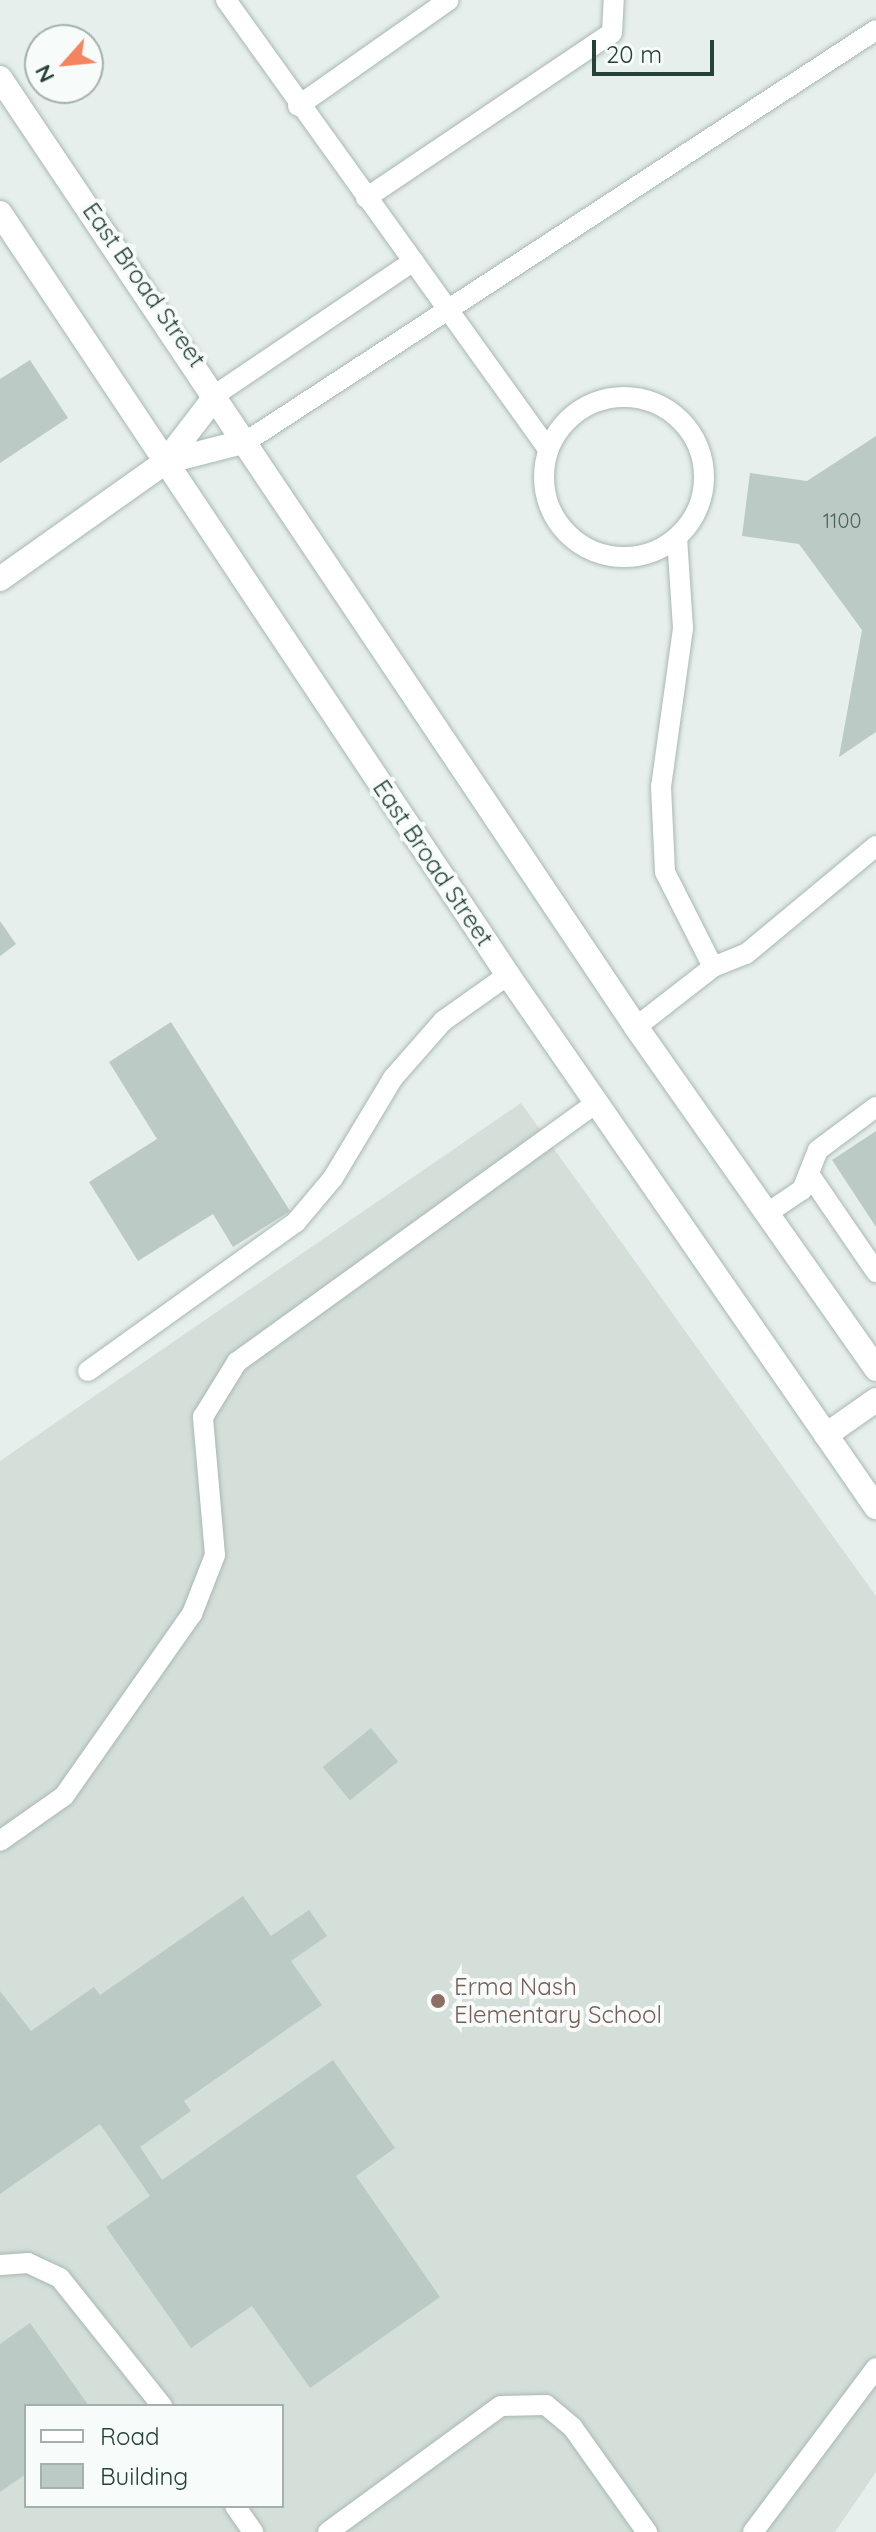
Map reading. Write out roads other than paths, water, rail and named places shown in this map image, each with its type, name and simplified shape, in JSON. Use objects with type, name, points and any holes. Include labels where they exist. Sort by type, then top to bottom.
[{"type":"main road","name":"East Broad Street","points":[[0,78],[218,393],[636,1027],[769,1212],[876,1369]]},
{"type":"main road","name":"East Broad Street","points":[[0,213],[508,975],[876,1507]]},
{"type":"main road","points":[[0,579],[165,462],[218,393]]},
{"type":"main road","points":[[165,462],[247,441]]},
{"type":"main road","points":[[826,1435],[876,1400]]},
{"type":"lane","points":[[226,0],[298,106],[450,307],[548,449],[547,501],[578,544],[629,558],[677,538]]},
{"type":"lane","points":[[298,106],[449,0]]},
{"type":"lane","points":[[366,198],[612,33],[614,0]]},
{"type":"lane","points":[[247,441],[876,30]]},
{"type":"lane","points":[[218,393],[414,261]]},
{"type":"lane","points":[[548,449],[581,408],[606,398],[633,397],[680,419],[704,466],[703,493],[677,538],[683,628],[661,787],[665,872],[713,967]]},
{"type":"lane","points":[[636,1027],[713,967],[746,954],[876,846]]},
{"type":"lane","points":[[88,1371],[296,1222],[333,1178],[393,1078],[443,1021],[508,975]]},
{"type":"lane","points":[[0,1841],[64,1796],[192,1614],[215,1555],[203,1417],[237,1362],[597,1102]]},
{"type":"lane","points":[[769,1212],[802,1190],[818,1150],[876,1107]]},
{"type":"lane","points":[[809,1174],[876,1272]]},
{"type":"lane","points":[[0,2265],[28,2263],[60,2278],[160,2404]]},
{"type":"lane","points":[[753,2532],[876,2368]]},
{"type":"lane","points":[[328,2532],[501,2406],[546,2405],[573,2428],[647,2532]]},
{"type":"lane","points":[[236,2508],[253,2532]]},
{"type":"place","name":"Erma Nash Elementary School","points":[[438,2001]]}]
